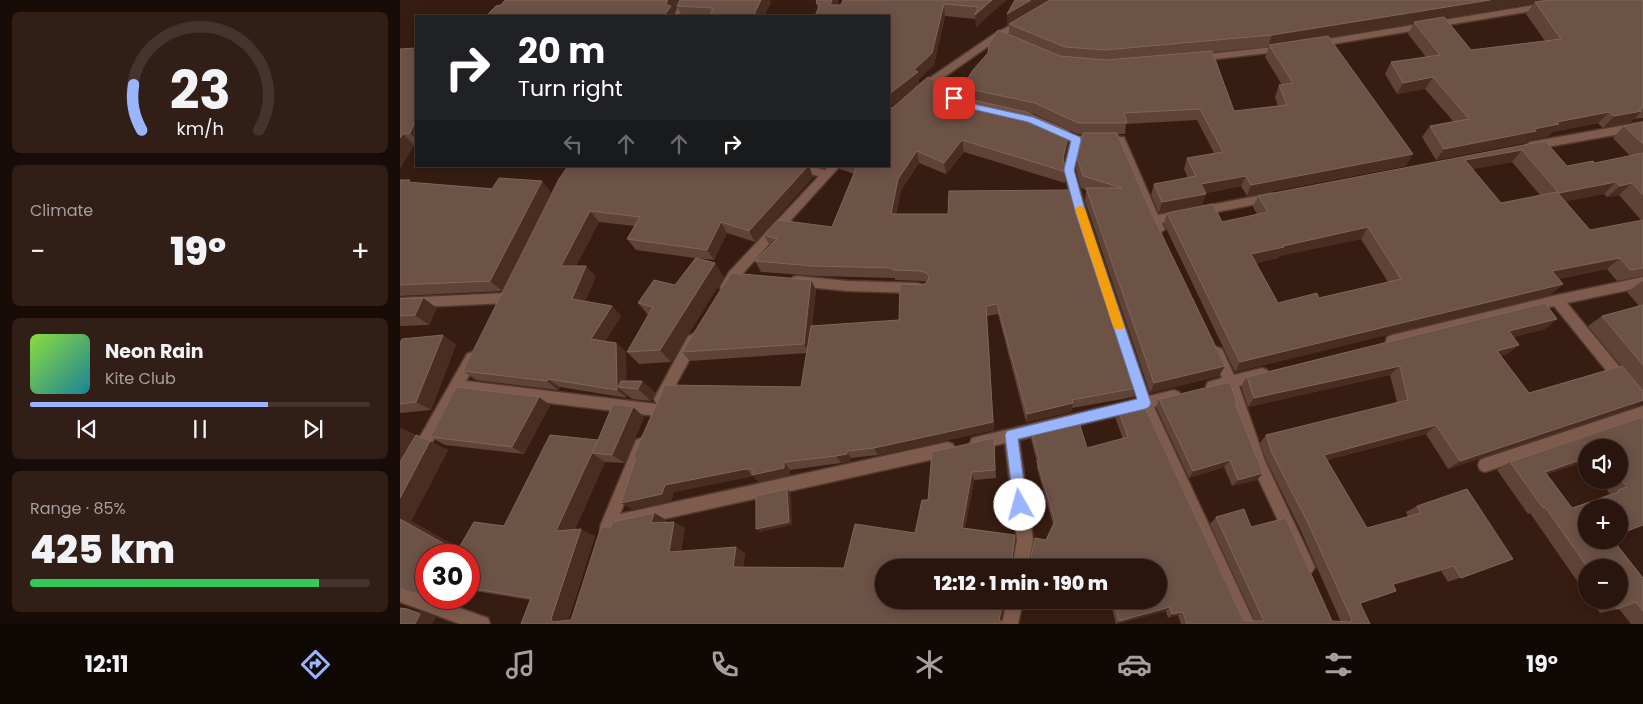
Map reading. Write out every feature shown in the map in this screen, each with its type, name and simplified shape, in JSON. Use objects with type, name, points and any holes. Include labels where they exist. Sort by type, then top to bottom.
[{"type":"street","points":[[678,15],[685,0]]},
{"type":"street","points":[[1191,59],[1303,46],[1554,5]]},
{"type":"street","points":[[907,99],[933,84],[1036,15]]},
{"type":"street","points":[[1046,126],[1076,140],[1120,140],[1163,238]]},
{"type":"street","points":[[1520,148],[1643,126]]},
{"type":"street","points":[[1076,140],[1069,170],[1081,214],[1145,403],[1247,624]]},
{"type":"street","points":[[800,167],[831,170]]},
{"type":"street","points":[[718,299],[732,276],[831,170]]},
{"type":"street","points":[[1154,220],[1279,195]]},
{"type":"street","points":[[732,276],[752,277]]},
{"type":"street","points":[[780,280],[848,286],[922,288]]},
{"type":"street","points":[[1375,346],[1557,300],[1643,282]]},
{"type":"street","points":[[400,303],[509,293],[498,314]]},
{"type":"street","points":[[1557,300],[1637,399]]},
{"type":"street","points":[[456,386],[654,414],[680,362],[699,330]]},
{"type":"street","points":[[1210,337],[1231,382],[1258,463],[1313,580]]},
{"type":"street","points":[[414,462],[479,346]]},
{"type":"street","points":[[1202,389],[1279,370]]},
{"type":"street","points":[[608,524],[1011,435],[1183,394]]},
{"type":"street","points":[[1485,464],[1643,412]]},
{"type":"street","points":[[1011,435],[1025,540],[1022,559]]},
{"type":"street","points":[[602,542],[644,436]]},
{"type":"street","points":[[400,594],[482,624]]},
{"type":"street","points":[[1010,624],[1012,609]]},
{"type":"building","points":[[505,0],[668,0],[667,5],[671,6],[665,15],[487,15],[496,6],[501,5]]},
{"type":"building","points":[[680,0],[761,0],[754,15],[710,15],[713,8],[677,6]]},
{"type":"building","points":[[817,0],[832,0],[830,5],[841,5],[843,0],[992,0],[975,15],[978,7],[944,4],[932,53],[914,70],[918,72],[890,93],[890,15],[815,15],[820,4],[816,3]]},
{"type":"building","points":[[1015,0],[1031,0],[1007,14]]},
{"type":"building","points":[[1050,0],[1490,0],[1272,35],[1105,50],[1065,47],[1009,24]]},
{"type":"building","points":[[1549,0],[1643,0],[1643,108],[1639,109],[1642,111],[1614,116],[1609,112],[1557,122],[1559,124],[1534,129],[1536,131],[1444,149],[1430,126],[1469,119],[1433,77],[1403,83],[1391,62],[1440,55],[1414,22],[1444,17],[1471,50],[1561,39],[1535,2]]},
{"type":"building","points":[[998,30],[1060,56],[1106,60],[1212,51],[1234,111],[1287,105],[1279,85],[1293,83],[1269,45],[1328,36],[1413,154],[1251,185],[1246,176],[1201,184],[1206,194],[1162,202],[1154,184],[1196,176],[1187,158],[1223,152],[1200,109],[1124,113],[1127,123],[1078,123],[1035,103],[969,89],[963,86],[973,70],[988,53],[989,44]]},
{"type":"building","points":[[415,48],[415,121],[410,133],[403,134],[400,138],[400,49]]},
{"type":"building","points":[[928,77],[960,97],[1026,112],[1069,131],[1063,158],[1066,172],[962,140],[944,163],[917,151],[898,179],[891,214],[948,214],[949,191],[1071,190],[1136,388],[1072,400],[1073,403],[1027,414],[997,304],[986,306],[993,422],[874,448],[847,451],[847,454],[784,462],[784,468],[752,475],[752,469],[746,469],[665,485],[662,494],[621,503],[636,458],[633,457],[665,385],[801,387],[811,326],[899,320],[900,284],[921,285],[927,283],[929,277],[927,273],[921,271],[893,270],[893,268],[813,266],[755,261],[777,239],[764,235],[778,220],[832,227],[857,167],[890,167],[890,107],[892,108]]},
{"type":"building","points":[[1643,122],[1643,144],[1624,126]]},
{"type":"building","points":[[1083,133],[1117,133],[1149,208],[1225,366],[1154,383],[1086,188],[1122,188],[1083,176],[1077,157]]},
{"type":"building","points":[[1545,141],[1567,166],[1593,161],[1595,163],[1643,153],[1643,195],[1632,183],[1620,186],[1616,182],[1559,193],[1522,150],[1465,160],[1501,203],[1557,192],[1590,230],[1643,220],[1643,268],[1630,270],[1620,258],[1552,271],[1563,284],[1240,362],[1167,213],[1213,204],[1222,222],[1268,212],[1258,196]],"holes":[[[1368,227],[1401,279],[1319,298],[1317,293],[1278,303],[1251,254]]]},
{"type":"building","points":[[567,167],[807,167],[749,231],[721,222],[707,250],[627,239],[640,217],[590,211],[561,266],[586,266],[572,299],[612,306],[591,339],[616,343],[617,390],[548,379],[547,381],[463,371],[559,179]]},
{"type":"building","points":[[499,178],[542,181],[490,281],[400,285],[400,180],[492,189]]},
{"type":"building","points":[[696,258],[715,263],[660,350],[627,352],[653,307],[638,303],[654,280],[675,285]]},
{"type":"building","points":[[731,273],[811,280],[804,344],[682,352]]},
{"type":"building","points":[[423,298],[415,315],[400,316],[400,299]]},
{"type":"building","points":[[1545,303],[1557,319],[1509,331],[1519,345],[1497,351],[1529,393],[1622,366],[1643,391],[1643,400],[1460,461],[1436,425],[1324,455],[1367,528],[1421,513],[1417,506],[1467,489],[1513,559],[1461,578],[1454,566],[1393,584],[1396,591],[1360,603],[1370,624],[1187,624],[1183,612],[1172,614],[1170,607],[1167,608],[1167,559],[1032,559],[1035,538],[1046,540],[1055,521],[1037,461],[1039,460],[1031,431],[1078,419],[1087,448],[1128,437],[1118,409],[1143,403],[1244,621],[1264,621],[1216,517],[1244,509],[1251,527],[1286,518],[1332,621],[1350,622],[1352,620],[1309,525],[1272,453],[1266,435],[1408,400],[1400,366],[1254,398],[1247,377]]},
{"type":"building","points":[[1643,305],[1643,365],[1602,316]]},
{"type":"building","points":[[443,335],[416,402],[400,404],[400,343],[402,339]]},
{"type":"building","points":[[621,381],[642,381],[638,389],[618,387]]},
{"type":"building","points":[[1230,382],[1237,403],[1235,403],[1263,473],[1238,480],[1230,460],[1193,471],[1159,399]]},
{"type":"building","points":[[456,387],[539,397],[512,447],[430,437]]},
{"type":"building","points":[[613,404],[633,407],[612,455],[592,453],[597,442],[556,531],[581,529],[551,619],[553,622],[571,620],[601,527],[611,527],[612,522],[654,513],[651,523],[674,522],[669,552],[736,547],[733,567],[844,568],[855,524],[915,533],[922,500],[928,500],[932,452],[994,438],[995,470],[972,472],[962,528],[1015,535],[1012,559],[875,559],[875,609],[1001,609],[999,620],[1003,624],[521,624],[531,598],[480,590],[480,544],[461,544],[474,522],[504,526],[550,435],[598,440]]},
{"type":"building","points":[[1643,417],[1643,525],[1628,531],[1628,499],[1598,499],[1619,492],[1618,490],[1628,489],[1628,439],[1578,439],[1578,461],[1545,472],[1572,508],[1578,506],[1578,549],[1620,549],[1628,559],[1582,559],[1545,507],[1543,508],[1510,462]]},
{"type":"building","points":[[416,435],[430,441],[400,498],[400,462]]},
{"type":"building","points":[[787,489],[789,522],[756,529],[756,496]]},
{"type":"building","points":[[400,519],[445,544],[415,544],[415,593],[400,588]]},
{"type":"building","points":[[1628,559],[1643,578],[1643,611],[1636,602],[1628,605]]},
{"type":"building","points":[[400,608],[420,614],[415,624],[400,624]]},
{"type":"building","points":[[1116,609],[1163,609],[1119,621]]},
{"type":"slow traffic","points":[[1080,209],[1119,326]]},
{"type":"route","points":[[954,98],[966,105],[1030,120],[1076,140],[1069,170],[1081,214],[1145,403],[1011,435],[1020,505]]}]
